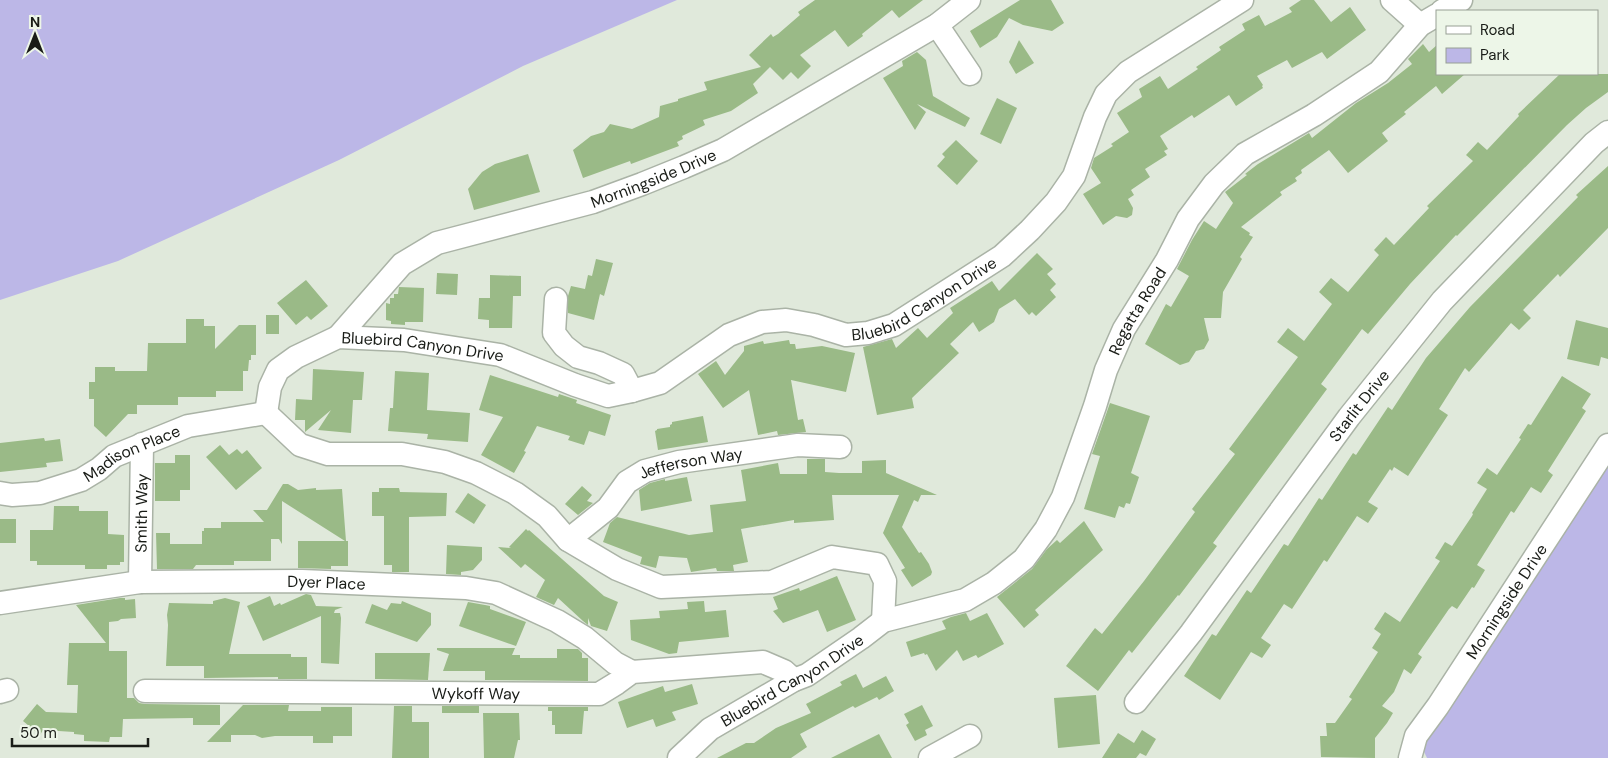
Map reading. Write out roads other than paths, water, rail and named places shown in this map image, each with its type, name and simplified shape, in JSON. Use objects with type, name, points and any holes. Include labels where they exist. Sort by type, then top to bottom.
[{"type":"street","name":"Morningside Drive","points":[[338,337],[402,264],[437,243],[593,202],[723,150],[937,25],[968,0]]},
{"type":"street","name":"Bluebird Canyon Drive","points":[[266,413],[270,387],[278,370],[296,357],[338,337],[404,340],[500,355],[608,396],[660,383],[729,335],[762,322],[786,320],[814,324],[846,335],[868,333],[894,324],[1002,256],[1056,202],[1074,176],[1106,94],[1128,72],[1242,0]]},
{"type":"street","points":[[1392,0],[1429,20]]},
{"type":"street","points":[[1444,10],[1461,0]]},
{"type":"street","name":"Regatta Road","points":[[882,621],[965,600],[994,583],[1024,559],[1046,529],[1063,497],[1106,370],[1124,329],[1167,260],[1188,219],[1214,184],[1245,154],[1314,115],[1379,72],[1429,20]]},
{"type":"street","points":[[937,25],[970,74]]},
{"type":"street","name":"Starlit Drive","points":[[1136,702],[1191,633],[1349,417],[1442,301],[1594,143],[1608,132]]},
{"type":"street","points":[[556,299],[554,333],[564,346],[578,357],[599,363],[623,374],[632,391]]},
{"type":"street","points":[[266,413],[300,445],[328,454],[402,454],[445,462],[476,473],[515,493],[547,516],[568,540],[618,569],[661,587],[772,582],[832,557],[878,564],[885,581],[882,621]]},
{"type":"street","name":"Madison Place","points":[[0,493],[12,495],[40,493],[81,480],[99,469],[114,456],[188,426],[266,413]]},
{"type":"street","name":"Smith Way","points":[[140,582],[142,444]]},
{"type":"street","name":"Jefferson Way","points":[[568,540],[608,508],[627,482],[645,471],[679,462],[798,445],[840,447]]},
{"type":"street","name":"Morningside Drive","points":[[1410,758],[1416,736],[1438,706],[1608,445]]},
{"type":"street","name":"Dyer Place","points":[[0,603],[140,582],[312,581],[466,588],[496,593],[557,621],[585,638],[615,663],[632,672]]},
{"type":"street","name":"Bluebird Canyon Drive","points":[[679,758],[710,728],[815,669],[861,638],[882,621]]},
{"type":"street","points":[[632,672],[763,662],[784,671],[794,680]]},
{"type":"street","name":"Wykoff Way","points":[[145,691],[598,694],[632,672]]},
{"type":"street","points":[[930,758],[970,736]]}]
